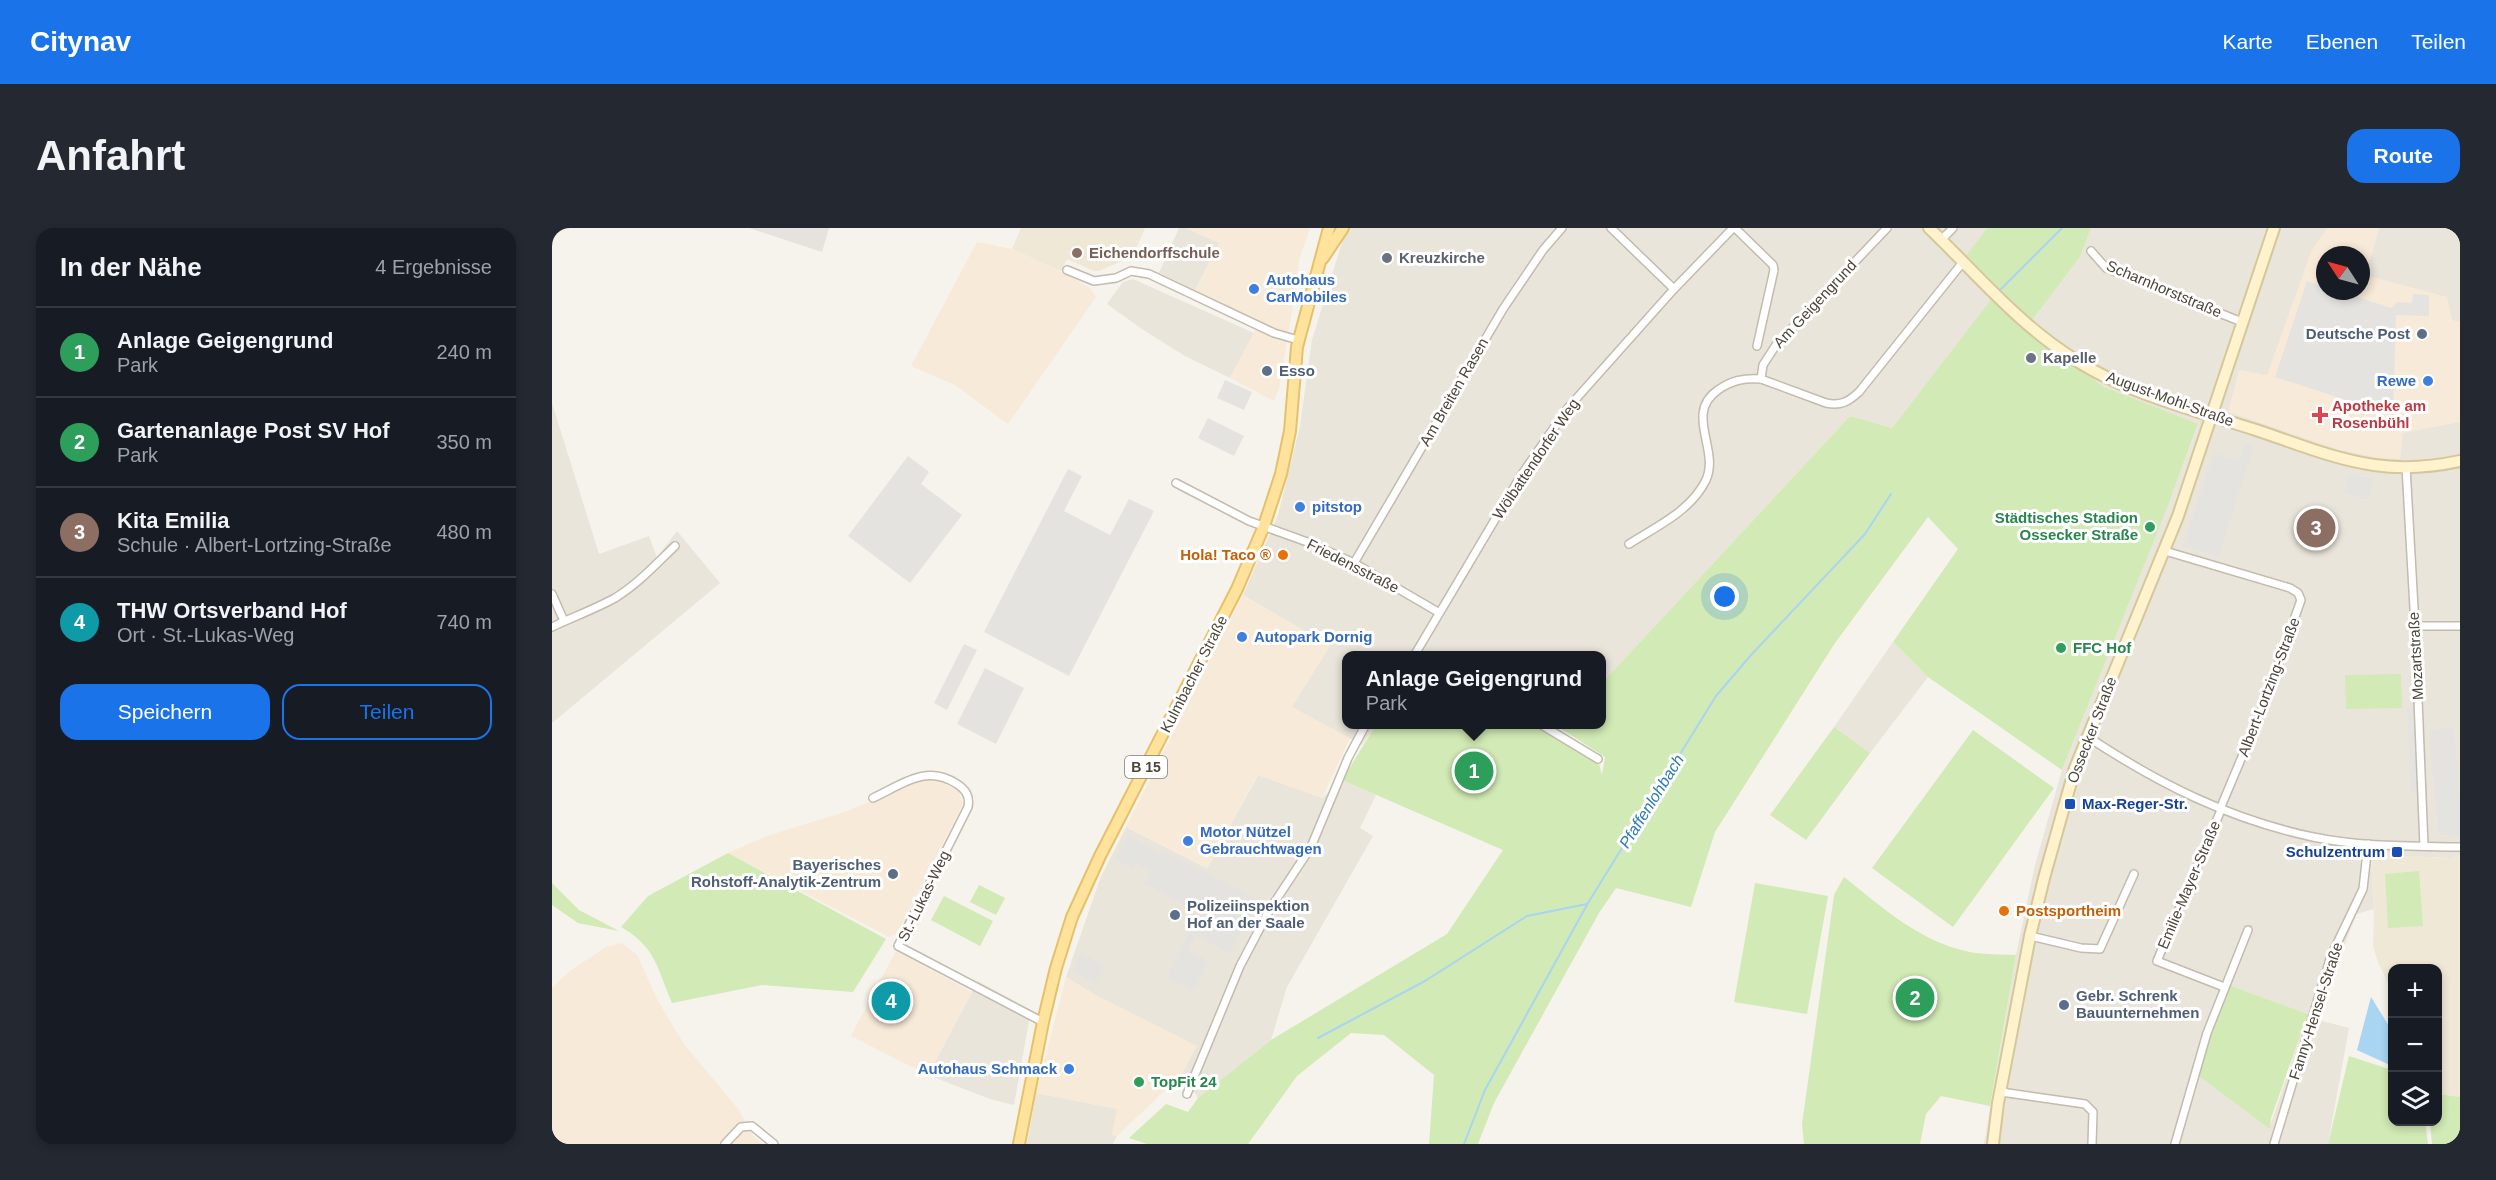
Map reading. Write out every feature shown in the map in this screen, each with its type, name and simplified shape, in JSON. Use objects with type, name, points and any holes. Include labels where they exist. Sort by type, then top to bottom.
[{"type":"main road","name":"Kulmbacher Straße","points":[[1018,1144],[1043,1022],[1065,939],[1083,892],[1237,589],[1264,526],[1281,474],[1290,431],[1299,340],[1329,228]]},
{"type":"main road","name":"B 15","points":[[1317,268],[1343,228]]},
{"type":"street","name":"Am Breiten Rasen","points":[[1354,563],[1497,318],[1530,268],[1562,228]]},
{"type":"street","points":[[1611,228],[1674,289]]},
{"type":"street","name":"Wölbattendorfer Weg","points":[[1417,651],[1438,612],[1522,474],[1567,409],[1674,289],[1734,228]]},
{"type":"street","name":"Am Geigengrund","points":[[1734,228],[1773,266],[1774,270],[1757,346]]},
{"type":"street","name":"Am Geigengrund","points":[[1761,379],[1763,365],[1776,345],[1887,228]]},
{"type":"street","name":"August-Mohl-Straße","points":[[1929,228],[1990,290],[2035,330],[2074,360],[2121,383],[2340,459],[2406,467],[2460,461]]},
{"type":"street","points":[[1941,240],[1953,228]]},
{"type":"street","name":"Ossecker Straße","points":[[1993,1144],[2030,936],[2075,768],[2165,551],[2274,228]]},
{"type":"street","name":"Scharnhorststraße","points":[[2091,251],[2106,267],[2242,322]]},
{"type":"street","points":[[1836,405],[1847,402],[1859,392],[1963,262]]},
{"type":"street","points":[[1067,270],[1094,281],[1116,278],[1131,271],[1149,274],[1274,333],[1299,340]]},
{"type":"street","points":[[1629,544],[1689,504],[1707,477],[1709,456],[1702,425],[1702,412],[1706,401],[1726,384],[1743,378],[1761,379],[1848,408]]},
{"type":"street","name":"Mozartstraße","points":[[2406,467],[2424,846]]},
{"type":"street","name":"Friedensstraße","points":[[1176,483],[1249,521],[1310,543],[1354,563],[1438,612]]},
{"type":"street","points":[[552,627],[588,612],[617,596],[645,575],[675,546]]},
{"type":"street","name":"Albert-Lortzing-Straße","points":[[2165,551],[2290,588],[2298,593],[2301,600],[2263,707],[2221,810]]},
{"type":"street","points":[[552,594],[564,621]]},
{"type":"street","points":[[2415,626],[2460,626]]},
{"type":"street","points":[[1187,1094],[1240,966],[1270,909],[1311,847],[1348,758],[1363,729]]},
{"type":"street","points":[[1548,729],[1598,759]]},
{"type":"street","points":[[2088,737],[2170,787],[2221,810],[2258,823],[2315,838],[2368,844],[2460,847]]},
{"type":"street","name":"St.-Lukas-Weg","points":[[873,798],[927,774],[939,774],[964,789],[968,795],[968,807],[898,946],[1043,1022]]},
{"type":"street","name":"Emilie-Mayer-Straße","points":[[2221,810],[2157,961],[2224,987]]},
{"type":"street","name":"Fanny-Hensel-Straße","points":[[2274,1144],[2331,956],[2362,889],[2368,844]]},
{"type":"street","points":[[2030,936],[2081,948],[2100,949],[2134,874]]},
{"type":"street","points":[[2175,1144],[2207,1033],[2248,930]]},
{"type":"street","points":[[2001,1092],[2085,1104],[2093,1112],[2092,1144]]},
{"type":"street","points":[[725,1144],[741,1127],[752,1126],[774,1144]]},
{"type":"shaded area","points":[[749,228],[829,228],[822,252]]},
{"type":"shaded area","name":"Eichendorffschule","points":[[1021,228],[1145,228],[1133,256],[1099,271],[1067,259],[1061,271],[1012,249]]},
{"type":"shaded area","points":[[1179,228],[1186,228],[1219,243],[1195,290],[1159,273]]},
{"type":"shaded area","points":[[1186,228],[1310,228],[1299,260],[1279,389],[1274,401],[1230,378],[1260,321],[1195,290],[1219,243]]},
{"type":"shaded area","points":[[1340,228],[1987,228],[1966,257],[1998,292],[1892,428],[1850,416],[1606,679],[1606,651],[1342,651],[1342,729],[1373,729],[1362,745],[1291,707],[1330,646],[1243,595],[1278,515],[1300,426],[1312,340],[1344,236]]},
{"type":"shaded area","points":[[2091,228],[2460,228],[2460,855],[2451,858],[2371,855],[2374,909],[2356,914],[2318,1020],[2349,1028],[2328,1144],[1984,1144],[2016,955],[2035,865],[2062,770],[2198,425],[2102,386],[2030,323],[2080,257]],"holes":[[[2229,985],[2308,1014],[2269,1129]]]},
{"type":"shaded area","points":[[2327,228],[2379,228],[2370,261],[2370,246],[2316,246],[2316,300],[2370,300],[2370,276],[2447,297],[2452,320],[2460,322],[2460,422],[2403,433],[2400,459],[2379,458],[2340,450],[2228,412],[2239,370],[2267,375],[2311,252]]},
{"type":"shaded area","points":[[977,242],[1012,249],[1061,271],[1090,288],[1096,297],[1008,424],[955,385],[911,366]]},
{"type":"shaded area","points":[[1133,279],[1254,333],[1230,378],[1185,356],[1107,304],[1123,282]]},
{"type":"shaded area","points":[[2307,281],[2316,284],[2316,300],[2367,300],[2391,308],[2397,302],[2412,303],[2413,294],[2429,295],[2429,316],[2396,315],[2393,415],[2275,377]]},
{"type":"shaded area","points":[[1225,380],[1252,392],[1244,410],[1217,398]]},
{"type":"shaded area","points":[[552,403],[599,554],[649,536],[657,558],[677,531],[720,583],[552,723]]},
{"type":"shaded area","points":[[1208,418],[1244,436],[1234,456],[1198,438]]},
{"type":"shaded area","points":[[2245,444],[2254,446],[2218,557],[2183,546],[2214,453],[2239,461]]},
{"type":"shaded area","points":[[908,456],[929,472],[921,484],[962,515],[910,583],[848,536]]},
{"type":"shaded area","points":[[1068,469],[1082,476],[1064,511],[1110,535],[1129,499],[1154,511],[1069,676],[984,632]]},
{"type":"shaded area","points":[[2349,473],[2374,480],[2368,500],[2344,493]]},
{"type":"shaded area","points":[[1243,595],[1330,646],[1292,707],[1350,738],[1322,798],[1257,775],[1208,868],[1126,827]]},
{"type":"shaded area","points":[[1893,642],[1928,677],[1870,753],[1834,727]]},
{"type":"shaded area","points":[[964,644],[977,650],[947,710],[934,703]]},
{"type":"shaded area","points":[[985,668],[1024,688],[996,744],[957,724]]},
{"type":"shaded area","points":[[2418,695],[2423,790],[2411,792],[2407,710]]},
{"type":"shaded area","points":[[2454,727],[2460,801],[2460,837],[2456,838],[2438,832],[2429,730]]},
{"type":"shaded area","points":[[1258,775],[1322,798],[1342,780],[1376,795],[1360,828],[1373,836],[1287,987],[1271,1040],[1198,1098],[1182,1074],[1196,1046],[1097,996],[1066,977],[1100,879],[1126,827],[1207,868]]},
{"type":"shaded area","name":"Bayerisches Rohstoff-Analytik-Zentrum","points":[[937,779],[959,792],[963,804],[897,933],[889,937],[728,853],[767,836],[845,812],[919,781]]},
{"type":"shaded area","points":[[1128,835],[1161,853],[1163,850],[1258,900],[1230,953],[1196,935],[1188,950],[1209,961],[1194,991],[1166,978],[1199,913],[1145,884],[1151,871],[1136,863],[1133,869],[1115,859]]},
{"type":"shaded area","points":[[2371,855],[2451,858],[2460,855],[2460,1097],[2442,1095],[2442,964],[2388,964],[2388,983],[2373,946],[2374,909]]},
{"type":"shaded area","points":[[622,943],[637,955],[658,1001],[684,1044],[739,1110],[753,1136],[762,1144],[552,1144],[552,988],[570,971],[606,947]]},
{"type":"shaded area","points":[[896,951],[972,992],[928,1075],[851,1036]]},
{"type":"shaded area","points":[[1081,953],[1106,966],[1096,984],[1072,971]]},
{"type":"shaded area","points":[[1066,977],[1097,996],[1197,1046],[1182,1074],[1117,1136],[1112,1135],[1117,1109],[1036,1093]]},
{"type":"shaded area","points":[[978,981],[1031,1010],[1014,1105],[990,1099],[928,1075]]},
{"type":"shaded area","points":[[1036,1093],[1118,1109],[1112,1135],[1117,1136],[1113,1144],[1027,1144]]},
{"type":"green space","points":[[1987,228],[2091,228],[2080,257],[2030,323],[2102,386],[2198,424],[2166,511],[2062,770],[1928,677],[1893,642],[1958,549],[1928,517],[1835,643],[1715,832],[1691,907],[1616,888],[1599,913],[1494,1103],[1478,1144],[1429,1144],[1434,1075],[1384,1035],[1351,1033],[1297,1076],[1248,1144],[1147,1144],[1129,1138],[1166,1104],[1188,1112],[1198,1098],[1271,1040],[1447,934],[1503,850],[1342,780],[1374,729],[1540,729],[1599,764],[1602,775],[1605,757],[1562,729],[1606,729],[1606,679],[1850,416],[1892,428],[1997,292],[1965,257]]},
{"type":"green space","points":[[2401,674],[2402,708],[2346,709],[2345,675]]},
{"type":"green space","points":[[1834,727],[1870,753],[1806,840],[1770,815]]},
{"type":"green space","points":[[1973,730],[2054,788],[1953,927],[1872,868]]},
{"type":"green space","points":[[728,853],[886,939],[853,992],[762,985],[672,1003],[649,951],[642,942],[621,927],[648,896]]},
{"type":"green space","points":[[2419,871],[2423,926],[2388,928],[2385,874]]},
{"type":"green space","points":[[1844,877],[1903,922],[1935,940],[1970,952],[2016,955],[1990,1106],[1941,1096],[1926,1114],[1920,1144],[1804,1144],[1802,1124],[1834,895]]},
{"type":"green space","points":[[552,883],[579,910],[619,931],[578,923],[552,905]]},
{"type":"green space","points":[[1755,883],[1828,896],[1807,1014],[1734,1002]]},
{"type":"green space","points":[[979,885],[1005,898],[996,915],[970,902]]},
{"type":"green space","points":[[944,896],[993,921],[980,946],[931,920]]},
{"type":"green space","points":[[2229,985],[2308,1014],[2271,1118],[2270,1129],[2195,1073]]},
{"type":"green space","points":[[2349,1056],[2388,1069],[2388,1126],[2426,1126],[2428,1144],[2328,1144]]},
{"type":"green space","points":[[2442,1095],[2460,1097],[2460,1144],[2432,1144],[2430,1126],[2442,1126]]},
{"type":"water","points":[[2371,997],[2388,1025],[2388,1064],[2357,1050]]},
{"type":"waterway","name":"Pfaffenlohbach","points":[[1999,291],[2062,228]]},
{"type":"waterway","name":"Pfaffenlohbach","points":[[1464,1144],[1485,1090],[1588,903],[1716,696],[1751,655],[1865,534],[1891,494]]},
{"type":"waterway","points":[[1318,1038],[1425,981],[1527,916],[1587,904]]},
{"type":"place","name":"Eichendorffschule","points":[[1077,253]]},
{"type":"place","name":"Kreuzkirche","points":[[1387,258]]},
{"type":"place","name":"Autohaus CarMobiles","points":[[1254,289]]},
{"type":"place","name":"Deutsche Post","points":[[2422,334]]},
{"type":"place","name":"Kapelle","points":[[2031,358]]},
{"type":"place","name":"Esso","points":[[1267,371]]},
{"type":"place","name":"Rewe","points":[[2428,381]]},
{"type":"place","name":"Apotheke am Rosenbühl","points":[[2320,415]]},
{"type":"place","name":"pitstop","points":[[1300,507]]},
{"type":"place","name":"Städtisches Stadion Ossecker Straße","points":[[2150,527]]},
{"type":"place","name":"Kita Emilia","points":[[2316,528]]},
{"type":"place","name":"Hola! Taco ®","points":[[1283,555]]},
{"type":"place","name":"Autopark Dornig","points":[[1242,637]]},
{"type":"place","name":"FFC Hof","points":[[2061,648]]},
{"type":"place","name":"Anlage Geigengrund","points":[[1474,771]]},
{"type":"place","name":"Max-Reger-Str.","points":[[2070,804]]},
{"type":"place","name":"Motor Nützel Gebrauchtwagen","points":[[1188,841]]},
{"type":"place","name":"Schulzentrum","points":[[2397,852]]},
{"type":"place","name":"Bayerisches Rohstoff-Analytik-Zentrum","points":[[893,874]]},
{"type":"place","name":"Postsportheim","points":[[2004,911]]},
{"type":"place","name":"Polizeiinspektion Hof an der Saale","points":[[1175,915]]},
{"type":"place","name":"Gartenanlage Post SV Hof","points":[[1915,998]]},
{"type":"place","name":"THW Ortsverband Hof","points":[[891,1001]]},
{"type":"place","name":"Gebr. Schrenk Bauunternehmen","points":[[2064,1005]]},
{"type":"place","name":"Autohaus Schmack","points":[[1069,1069]]},
{"type":"place","name":"TopFit 24","points":[[1139,1082]]}]
